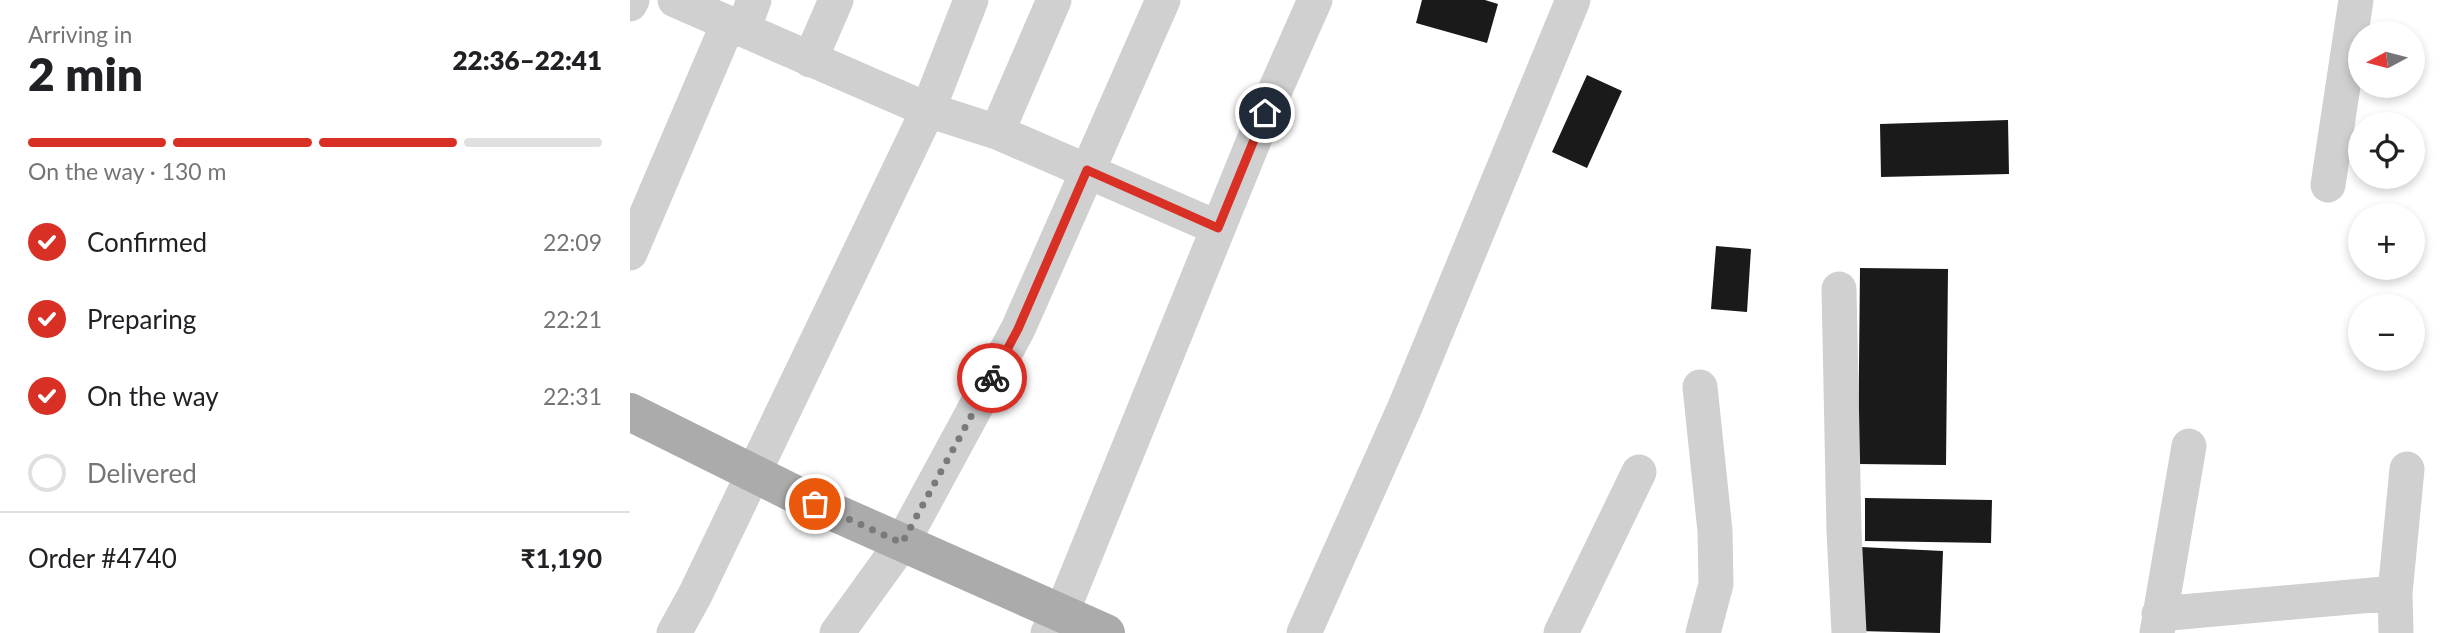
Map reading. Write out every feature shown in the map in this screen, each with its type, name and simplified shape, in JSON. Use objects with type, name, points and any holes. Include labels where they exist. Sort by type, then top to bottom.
[{"type":"main road","points":[[630,412],[815,504],[902,543],[1055,622],[1106,633]]},
{"type":"street","points":[[675,0],[741,18],[810,60],[928,110],[997,132],[1218,228]]},
{"type":"street","points":[[810,60],[836,0]]},
{"type":"street","points":[[674,633],[928,110],[971,0]]},
{"type":"street","points":[[997,132],[1054,0]]},
{"type":"street","points":[[837,633],[902,543],[1018,329],[1163,0]]},
{"type":"street","points":[[1055,622],[1265,113],[1315,0]]},
{"type":"street","points":[[1304,633],[1405,407],[1573,0]]},
{"type":"street","points":[[2329,185],[2356,0]]},
{"type":"street","points":[[630,253],[741,18]]},
{"type":"street","points":[[1839,289],[1843,531],[1849,633]]},
{"type":"street","points":[[1700,387],[1715,531],[1716,584],[1703,633]]},
{"type":"street","points":[[2189,446],[2158,623],[2395,593]]},
{"type":"street","points":[[2396,633],[2395,593],[2407,469]]},
{"type":"street","points":[[1561,633],[1639,472]]},
{"type":"building","points":[[1422,0],[1485,0],[1498,4],[1487,43],[1416,23]]},
{"type":"building","points":[[1587,75],[1622,91],[1587,168],[1552,152]]},
{"type":"building","points":[[2008,120],[2009,174],[1881,177],[1880,124]]},
{"type":"building","points":[[1716,246],[1751,249],[1747,312],[1711,309]]},
{"type":"building","points":[[1860,268],[1948,269],[1946,465],[1858,464]]},
{"type":"building","points":[[1865,498],[1992,500],[1991,543],[1865,541]]},
{"type":"building","points":[[1861,547],[1943,551],[1940,633],[1858,631]]},
{"type":"way so far","points":[[815,504],[902,543],[992,378]]},
{"type":"route","points":[[992,378],[1018,329],[1087,170],[1218,228],[1265,113]]}]
